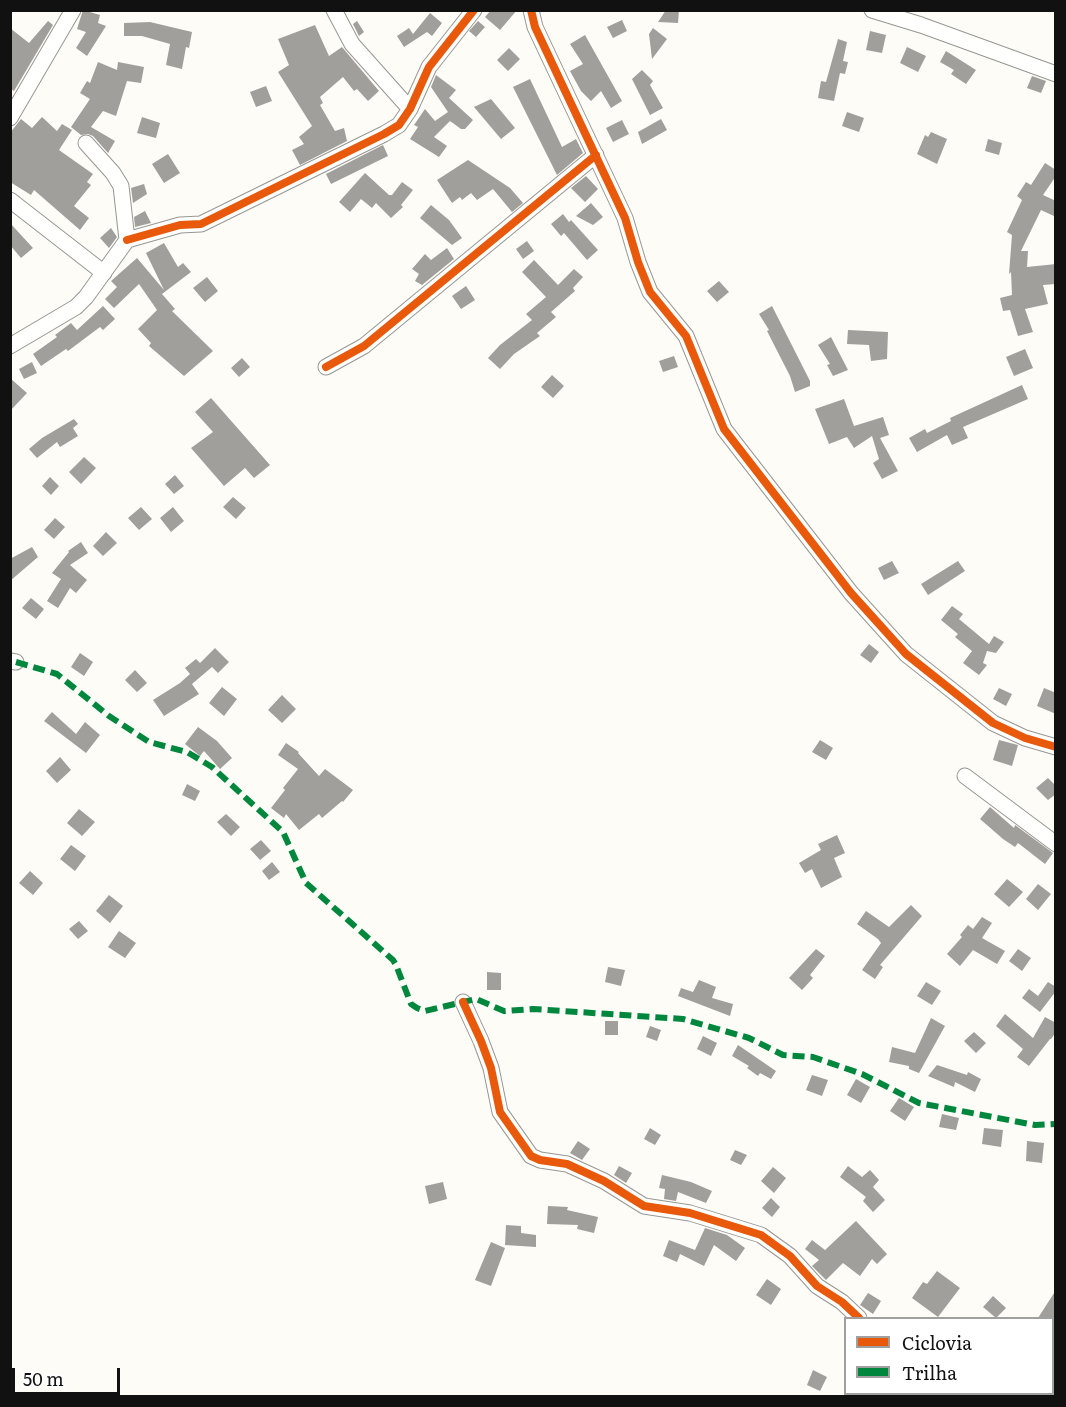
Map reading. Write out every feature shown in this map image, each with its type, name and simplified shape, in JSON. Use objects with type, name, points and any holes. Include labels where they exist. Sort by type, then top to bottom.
[{"type":"street","points":[[10,118],[74,10]]},
{"type":"street","points":[[334,10],[352,44],[410,109]]},
{"type":"street","points":[[10,346],[76,307],[127,240],[180,225],[201,224],[399,125],[410,109],[429,67],[474,10]]},
{"type":"street","points":[[531,10],[535,27],[625,218],[650,292],[686,336],[724,429],[851,592],[906,654],[993,723],[1025,738],[1056,747]]},
{"type":"street","points":[[872,10],[921,25],[1056,74]]},
{"type":"street","points":[[86,143],[113,173],[121,186],[127,240]]},
{"type":"street","points":[[326,367],[364,346],[596,155]]},
{"type":"street","points":[[10,200],[104,273]]},
{"type":"street","points":[[965,776],[1056,844]]},
{"type":"street","points":[[463,1002],[481,1041],[500,1112],[531,1156],[540,1160],[567,1164],[604,1181],[644,1206],[690,1212],[761,1235],[790,1256],[817,1286],[842,1302],[858,1317]]},
{"type":"building","points":[[83,10],[100,15],[98,23],[106,26],[87,56],[76,48],[86,32],[77,29]]},
{"type":"building","points":[[491,10],[517,10],[500,30],[485,17]]},
{"type":"building","points":[[666,10],[679,10],[678,23],[658,22]]},
{"type":"building","points":[[430,13],[442,23],[432,36],[427,32],[404,47],[397,36],[409,28],[413,34]]},
{"type":"building","points":[[622,20],[627,31],[613,38],[607,27]]},
{"type":"building","points":[[48,21],[53,25],[14,91],[10,88],[10,28],[29,43]]},
{"type":"building","points":[[357,21],[364,32],[359,36],[353,24]]},
{"type":"building","points":[[478,21],[485,27],[476,37],[469,31]]},
{"type":"building","points":[[150,22],[192,32],[189,48],[186,47],[182,69],[166,65],[170,44],[142,36],[124,36],[124,23]]},
{"type":"building","points":[[315,25],[329,56],[342,47],[379,91],[368,101],[357,89],[354,91],[343,77],[320,97],[323,103],[320,105],[335,131],[344,128],[347,141],[300,165],[292,150],[304,144],[299,137],[312,126],[278,72],[289,65],[278,39]]},
{"type":"building","points":[[653,28],[667,39],[652,59],[649,34]]},
{"type":"building","points":[[870,31],[886,35],[882,53],[866,50]]},
{"type":"building","points":[[585,35],[622,101],[611,108],[601,91],[591,101],[581,91],[570,71],[583,64],[570,44]]},
{"type":"building","points":[[838,39],[847,42],[843,61],[848,62],[845,74],[840,73],[834,101],[818,98],[821,81],[826,82]]},
{"type":"building","points":[[907,47],[926,56],[918,72],[900,63]]},
{"type":"building","points":[[509,48],[520,59],[508,71],[497,60]]},
{"type":"building","points":[[946,51],[976,70],[966,84],[951,74],[954,70],[940,62]]},
{"type":"building","points":[[98,62],[117,70],[118,62],[144,67],[141,83],[127,81],[116,116],[103,111],[91,127],[115,141],[108,153],[93,136],[81,135],[71,127],[90,99],[80,93],[87,81],[90,83]]},
{"type":"building","points":[[642,70],[653,81],[650,85],[663,108],[650,115],[632,79]]},
{"type":"building","points":[[436,75],[456,90],[449,98],[473,120],[465,129],[461,129],[450,121],[434,137],[447,146],[439,157],[410,139],[418,127],[414,125],[425,109],[435,121],[448,112],[431,87]]},
{"type":"building","points":[[1032,76],[1046,81],[1041,93],[1027,88]]},
{"type":"building","points":[[530,79],[562,147],[576,139],[583,153],[557,175],[513,87]]},
{"type":"building","points":[[266,86],[272,101],[256,107],[250,92]]},
{"type":"building","points":[[491,99],[515,128],[501,139],[474,107]]},
{"type":"building","points":[[847,112],[864,118],[859,132],[842,126]]},
{"type":"building","points":[[42,117],[57,131],[62,124],[72,130],[59,150],[93,174],[87,182],[91,185],[74,206],[89,218],[80,230],[34,190],[31,195],[10,182],[10,133],[21,119],[32,128]]},
{"type":"building","points":[[142,117],[160,123],[156,138],[137,133]]},
{"type":"building","points":[[661,119],[667,130],[642,144],[638,132]]},
{"type":"building","points":[[622,120],[629,134],[613,142],[606,128]]},
{"type":"building","points":[[931,132],[947,139],[937,164],[917,154],[925,135],[928,137]]},
{"type":"building","points":[[988,139],[1002,143],[999,155],[985,151]]},
{"type":"building","points":[[383,145],[388,156],[331,184],[326,174]]},
{"type":"building","points":[[168,154],[180,173],[164,183],[152,164]]},
{"type":"building","points":[[468,160],[510,188],[523,203],[512,212],[493,189],[477,200],[471,193],[462,200],[460,197],[452,203],[437,180]]},
{"type":"building","points":[[1045,163],[1056,170],[1056,176],[1043,195],[1056,201],[1056,217],[1041,210],[1021,251],[1028,251],[1027,267],[1056,264],[1056,284],[1043,285],[1048,304],[1025,309],[1033,332],[1018,336],[1010,310],[1003,311],[1000,298],[1012,295],[1011,272],[1009,274],[1012,235],[1007,232],[1022,200],[1017,196],[1026,182],[1031,185]]},
{"type":"building","points":[[365,173],[389,195],[392,195],[402,182],[413,190],[401,205],[403,207],[391,218],[376,203],[372,208],[361,199],[350,212],[339,202]]},
{"type":"building","points":[[586,176],[598,189],[585,202],[571,188]]},
{"type":"building","points":[[144,184],[147,194],[133,203],[131,188]]},
{"type":"building","points":[[591,203],[603,217],[593,225],[576,216]]},
{"type":"building","points":[[431,205],[449,220],[462,238],[452,245],[420,218]]},
{"type":"building","points":[[145,211],[151,223],[135,227],[134,217]]},
{"type":"building","points":[[563,214],[598,250],[587,260],[564,233],[561,236],[551,224]]},
{"type":"building","points":[[10,223],[33,248],[21,258],[10,245]]},
{"type":"building","points":[[111,228],[117,237],[109,248],[100,238]]},
{"type":"building","points":[[527,241],[534,251],[523,259],[516,249]]},
{"type":"building","points":[[164,243],[178,267],[183,263],[191,272],[162,294],[175,309],[172,311],[213,351],[184,376],[149,346],[151,343],[138,329],[157,310],[139,284],[114,308],[105,299],[117,287],[111,281],[137,258],[164,290],[146,253]]},
{"type":"building","points":[[447,248],[454,259],[422,285],[415,281],[419,274],[412,269],[425,254],[431,260]]},
{"type":"building","points":[[534,260],[558,285],[574,269],[583,277],[573,288],[575,291],[551,312],[556,317],[537,333],[540,336],[514,354],[500,369],[488,358],[500,345],[532,320],[526,314],[546,297],[522,272]]},
{"type":"building","points":[[207,277],[218,291],[205,302],[193,288]]},
{"type":"building","points":[[719,281],[729,292],[717,302],[707,291]]},
{"type":"building","points":[[466,286],[475,300],[461,309],[452,296]]},
{"type":"building","points":[[103,306],[115,319],[103,330],[100,327],[68,351],[66,349],[41,366],[33,354],[57,337],[55,335],[71,323],[77,330]]},
{"type":"building","points":[[772,306],[810,381],[810,386],[795,392],[790,376],[767,331],[769,330],[759,314]]},
{"type":"building","points":[[848,330],[888,332],[887,359],[871,361],[869,345],[847,344]]},
{"type":"building","points":[[831,337],[848,370],[833,376],[827,365],[830,364],[818,345]]},
{"type":"building","points":[[1025,349],[1033,368],[1014,376],[1006,357]]},
{"type":"building","points":[[674,356],[678,367],[663,372],[659,361]]},
{"type":"building","points":[[242,358],[250,367],[239,377],[231,368]]},
{"type":"building","points":[[32,362],[37,373],[24,379],[19,369]]},
{"type":"building","points":[[552,375],[564,386],[553,398],[541,387]]},
{"type":"building","points":[[10,378],[27,393],[10,411]]},
{"type":"building","points":[[1022,385],[1028,399],[963,427],[968,438],[952,445],[947,435],[917,452],[909,438],[925,429],[927,433],[951,421],[950,418]]},
{"type":"building","points":[[211,398],[270,465],[254,478],[245,468],[224,486],[191,448],[213,432],[195,412]]},
{"type":"building","points":[[844,399],[854,426],[883,417],[889,435],[880,438],[898,471],[882,479],[873,463],[879,459],[872,436],[854,448],[847,437],[829,444],[815,409]]},
{"type":"building","points":[[74,419],[78,424],[73,428],[78,436],[60,447],[57,442],[37,458],[29,449],[42,438]]},
{"type":"building","points":[[84,457],[96,468],[81,484],[69,472]]},
{"type":"building","points":[[175,475],[184,486],[174,494],[165,484]]},
{"type":"building","points":[[50,477],[59,486],[51,495],[42,486]]},
{"type":"building","points":[[233,497],[246,508],[236,519],[223,507]]},
{"type":"building","points":[[141,507],[152,519],[139,530],[128,518]]},
{"type":"building","points":[[173,507],[184,521],[171,532],[160,518]]},
{"type":"building","points":[[55,518],[65,527],[54,539],[44,530]]},
{"type":"building","points":[[106,532],[117,543],[103,556],[93,546]]},
{"type":"building","points":[[81,542],[88,553],[70,565],[87,580],[76,593],[70,588],[58,608],[47,601],[61,579],[52,573],[68,551]]},
{"type":"building","points":[[32,547],[38,557],[10,581],[10,559]]},
{"type":"building","points":[[892,561],[899,573],[884,580],[878,568]]},
{"type":"building","points":[[958,561],[965,571],[928,595],[921,584]]},
{"type":"building","points":[[31,598],[44,609],[36,619],[22,608]]},
{"type":"building","points":[[952,606],[963,614],[959,619],[989,644],[994,636],[1004,642],[996,653],[987,651],[983,663],[987,665],[979,675],[963,663],[972,651],[955,637],[958,634],[941,620]]},
{"type":"building","points":[[869,644],[879,652],[871,663],[860,655]]},
{"type":"building","points":[[215,648],[229,662],[218,673],[212,667],[192,684],[199,694],[164,716],[153,700],[180,683],[190,674],[185,668],[196,659],[200,663]]},
{"type":"building","points":[[80,653],[93,662],[84,676],[71,667]]},
{"type":"building","points":[[135,670],[147,683],[137,692],[125,680]]},
{"type":"building","points":[[222,687],[237,699],[224,716],[209,703]]},
{"type":"building","points":[[999,688],[1012,694],[1006,706],[993,699]]},
{"type":"building","points":[[1044,688],[1056,693],[1056,714],[1037,706]]},
{"type":"building","points":[[282,695],[296,709],[282,723],[268,710]]},
{"type":"building","points":[[52,712],[76,734],[85,722],[100,735],[86,753],[44,721]]},
{"type":"building","points":[[198,727],[217,741],[232,758],[220,769],[204,751],[200,756],[185,744]]},
{"type":"building","points":[[820,740],[833,748],[826,760],[812,752]]},
{"type":"building","points":[[999,740],[1018,745],[1012,766],[993,760]]},
{"type":"building","points":[[286,743],[299,752],[319,776],[325,769],[353,790],[343,802],[322,818],[319,814],[299,830],[286,814],[284,818],[271,808],[298,769],[278,755]]},
{"type":"building","points":[[60,757],[71,770],[57,783],[46,771]]},
{"type":"building","points":[[1048,778],[1056,786],[1056,794],[1048,800],[1036,788]]},
{"type":"building","points":[[187,784],[200,791],[195,801],[182,795]]},
{"type":"building","points":[[990,807],[1014,828],[1015,825],[1053,853],[1045,864],[1018,843],[1015,847],[1003,839],[980,819]]},
{"type":"building","points":[[79,809],[95,822],[82,836],[67,823]]},
{"type":"building","points":[[226,814],[240,827],[231,836],[217,822]]},
{"type":"building","points":[[837,835],[845,853],[834,858],[842,877],[821,888],[812,869],[805,873],[799,863],[821,850],[818,844]]},
{"type":"building","points":[[261,840],[271,851],[260,860],[250,849]]},
{"type":"building","points":[[71,845],[86,856],[75,871],[60,859]]},
{"type":"building","points":[[272,862],[280,872],[269,880],[262,871]]},
{"type":"building","points":[[30,871],[43,883],[33,895],[19,883]]},
{"type":"building","points":[[1007,879],[1023,892],[1009,907],[994,894]]},
{"type":"building","points":[[1038,884],[1051,894],[1038,910],[1026,899]]},
{"type":"building","points":[[109,895],[123,906],[110,923],[96,911]]},
{"type":"building","points":[[911,905],[922,916],[880,965],[883,967],[875,979],[862,970],[881,943],[857,924],[866,911],[889,927]]},
{"type":"building","points":[[982,917],[992,923],[982,938],[1005,951],[997,964],[973,950],[960,966],[947,954],[962,937],[960,935],[968,925],[973,929]]},
{"type":"building","points":[[79,921],[88,931],[78,939],[69,929]]},
{"type":"building","points":[[119,931],[136,943],[125,958],[108,947]]},
{"type":"building","points":[[816,949],[825,956],[810,975],[813,978],[802,990],[789,978]]},
{"type":"building","points":[[1018,949],[1031,958],[1022,971],[1009,961]]},
{"type":"building","points":[[608,967],[625,970],[621,986],[605,982]]},
{"type":"building","points":[[487,972],[501,973],[501,990],[487,990]]},
{"type":"building","points":[[699,980],[716,987],[712,998],[733,1004],[730,1016],[678,996],[681,988],[693,992]]},
{"type":"building","points":[[926,982],[941,991],[932,1005],[917,996]]},
{"type":"building","points":[[1048,982],[1056,987],[1056,991],[1040,1012],[1022,998],[1029,989],[1038,996]]},
{"type":"building","points":[[1005,1014],[1033,1038],[1045,1017],[1056,1023],[1056,1032],[1029,1066],[1017,1057],[1023,1049],[996,1026]]},
{"type":"building","points":[[931,1018],[945,1026],[919,1073],[909,1069],[909,1066],[889,1062],[892,1047],[915,1053]]},
{"type":"building","points":[[605,1021],[618,1021],[618,1035],[605,1035]]},
{"type":"building","points":[[650,1026],[661,1030],[657,1041],[646,1037]]},
{"type":"building","points":[[974,1032],[986,1043],[976,1053],[964,1041]]},
{"type":"building","points":[[703,1036],[717,1043],[711,1056],[697,1049]]},
{"type":"building","points":[[738,1045],[776,1071],[771,1079],[760,1073],[758,1076],[747,1068],[749,1066],[732,1056]]},
{"type":"building","points":[[937,1065],[967,1075],[968,1072],[981,1079],[975,1092],[955,1082],[954,1087],[928,1076]]},
{"type":"building","points":[[812,1075],[828,1080],[822,1096],[806,1090]]},
{"type":"building","points":[[856,1079],[870,1087],[861,1103],[847,1095]]},
{"type":"building","points":[[899,1098],[914,1107],[905,1121],[890,1111]]},
{"type":"building","points":[[942,1114],[959,1118],[956,1130],[939,1127]]},
{"type":"building","points":[[650,1128],[661,1135],[655,1145],[644,1139]]},
{"type":"building","points":[[984,1128],[1003,1130],[1001,1147],[982,1144]]},
{"type":"building","points":[[578,1141],[590,1149],[582,1160],[570,1153]]},
{"type":"building","points":[[1027,1141],[1044,1143],[1042,1163],[1026,1161]]},
{"type":"building","points":[[735,1150],[747,1155],[741,1165],[730,1160]]},
{"type":"building","points":[[619,1166],[632,1173],[626,1183],[614,1175]]},
{"type":"building","points":[[848,1166],[862,1177],[870,1170],[879,1180],[873,1187],[885,1200],[873,1212],[863,1201],[866,1197],[840,1177]]},
{"type":"building","points":[[773,1167],[786,1178],[774,1193],[761,1181]]},
{"type":"building","points":[[662,1175],[691,1182],[712,1191],[706,1203],[678,1192],[676,1201],[664,1199],[665,1189],[659,1188]]},
{"type":"building","points":[[443,1182],[447,1199],[429,1204],[425,1186]]},
{"type":"building","points":[[771,1198],[780,1207],[772,1217],[762,1208]]},
{"type":"building","points":[[548,1206],[568,1207],[567,1210],[598,1217],[594,1233],[577,1229],[578,1225],[547,1224]]},
{"type":"building","points":[[856,1221],[887,1254],[877,1264],[872,1259],[860,1276],[843,1263],[826,1280],[812,1266],[819,1260],[805,1249],[812,1240],[825,1250]]},
{"type":"building","points":[[506,1225],[521,1226],[521,1233],[536,1235],[536,1247],[505,1245]]},
{"type":"building","points":[[705,1228],[727,1235],[745,1248],[736,1261],[714,1245],[704,1266],[680,1254],[677,1262],[663,1256],[669,1240],[695,1250]]},
{"type":"building","points":[[491,1242],[505,1248],[491,1286],[475,1280]]},
{"type":"building","points":[[937,1271],[960,1288],[938,1317],[912,1298],[923,1282],[927,1284]]},
{"type":"building","points":[[767,1279],[781,1289],[771,1305],[756,1295]]},
{"type":"building","points":[[1056,1290],[1056,1318],[1039,1317]]},
{"type":"building","points":[[868,1293],[881,1301],[873,1314],[860,1305]]},
{"type":"building","points":[[993,1296],[1006,1308],[995,1317],[983,1307]]},
{"type":"building","points":[[813,1370],[827,1377],[820,1391],[807,1385]]},
{"type":"marked path","points":[[16,662],[57,674],[109,716],[149,742],[187,752],[212,767],[283,832],[306,883],[393,960],[411,1004],[417,1008],[425,1011],[476,999],[504,1011],[533,1009],[683,1019],[749,1038],[783,1055],[813,1057],[862,1074],[919,1103],[1035,1125],[1056,1124]]},
{"type":"cycle path","points":[[127,240],[180,225],[201,224],[399,125],[410,109],[429,67],[474,10]]},
{"type":"cycle path","points":[[531,10],[535,27],[625,218],[650,292],[686,336],[724,429],[851,593],[906,654],[993,723],[1025,738],[1056,747]]},
{"type":"cycle path","points":[[326,367],[364,346],[596,155]]},
{"type":"cycle path","points":[[463,1002],[491,1068],[500,1112],[531,1156],[540,1160],[567,1164],[604,1181],[644,1206],[690,1213],[761,1235],[790,1256],[817,1286],[842,1302],[858,1317]]}]
